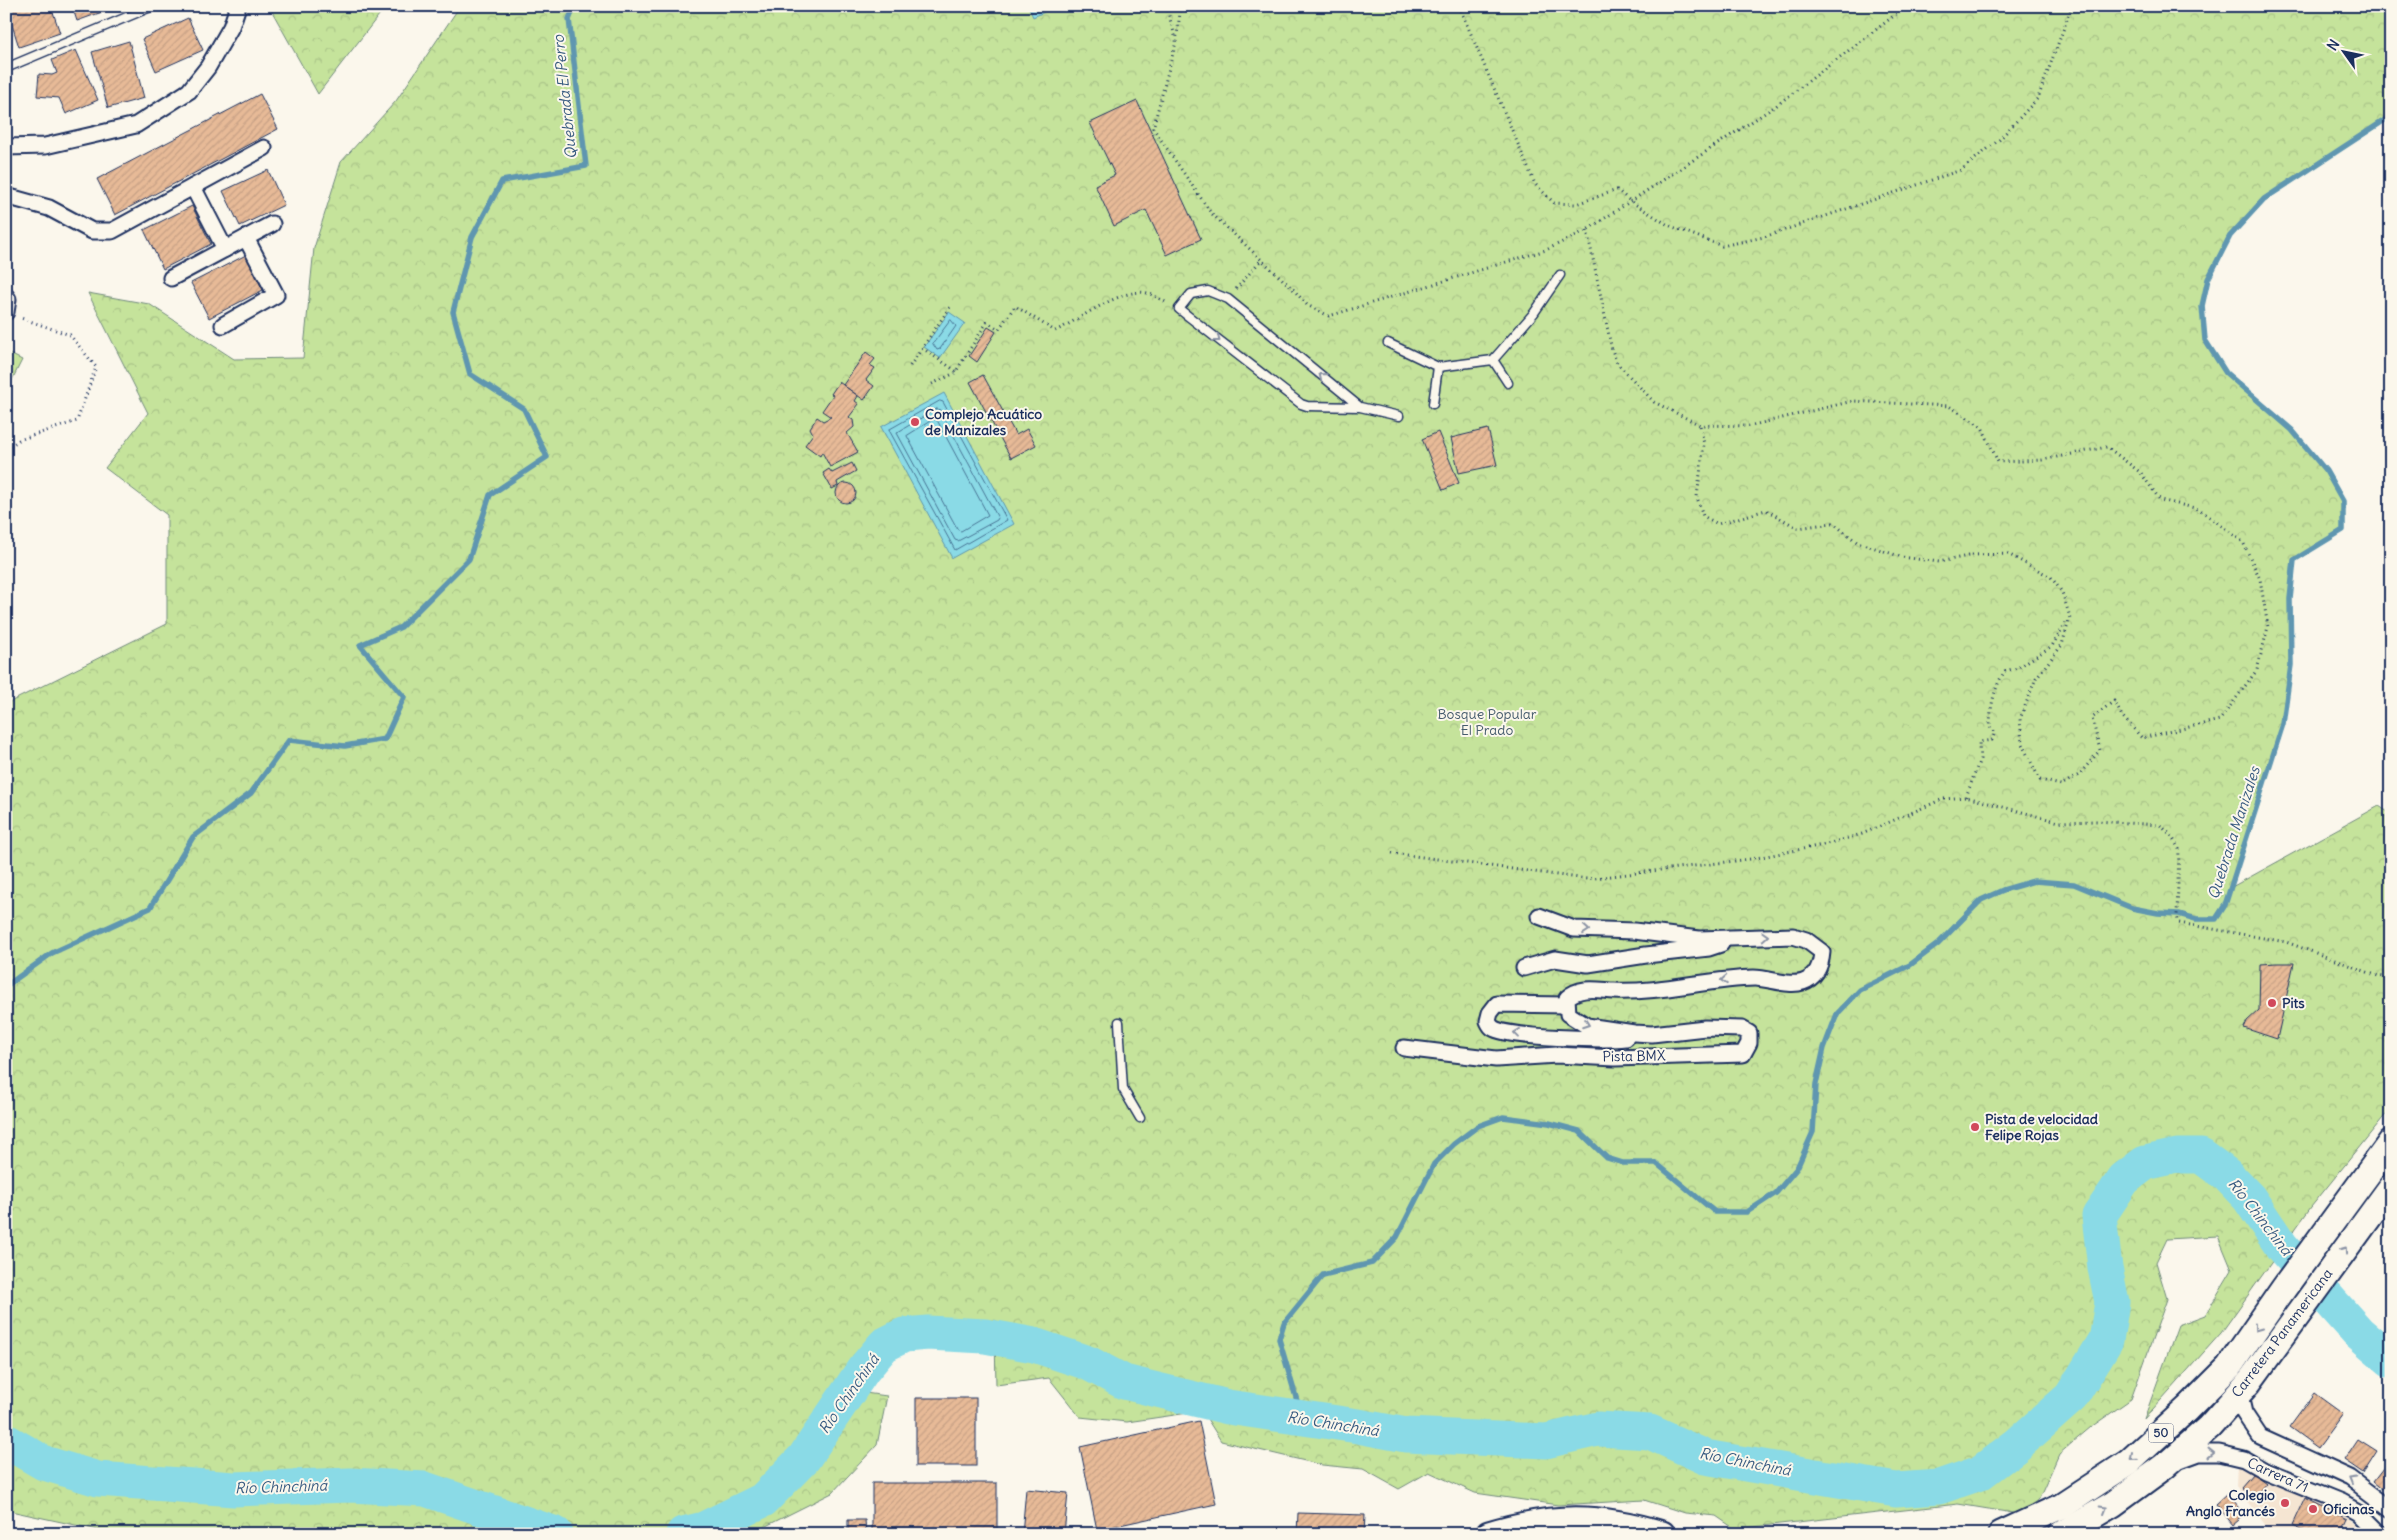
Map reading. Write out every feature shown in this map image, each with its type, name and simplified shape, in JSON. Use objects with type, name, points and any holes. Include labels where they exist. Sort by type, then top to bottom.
[{"type":"highway","name":"Carretera Panamericana","points":[[2001,1534],[2062,1506],[2129,1462],[2188,1409],[2229,1367],[2284,1288],[2391,1142]]},
{"type":"highway","name":"Carretera Panamericana","points":[[2062,1534],[2113,1504],[2165,1466],[2209,1427],[2249,1382],[2384,1196]]},
{"type":"highway","points":[[1489,1534],[1521,1525],[1556,1520],[1592,1519],[1628,1523],[1662,1534]]},
{"type":"highway","points":[[1585,1534],[1603,1523],[1628,1523]]},
{"type":"street","points":[[6,147],[45,146],[136,125],[189,91],[208,67],[231,27],[238,6]]},
{"type":"street","points":[[6,196],[49,208],[92,232],[112,231],[264,148]]},
{"type":"street","points":[[193,188],[225,249]]},
{"type":"street","points":[[171,278],[272,224]]},
{"type":"street","points":[[223,325],[276,295],[246,238]]},
{"type":"street","points":[[6,296],[8,300],[6,312]]},
{"type":"street","points":[[1539,916],[1574,929],[1634,931],[1699,939],[1793,936],[1816,945],[1822,952],[1822,962],[1816,974],[1804,982],[1795,984],[1756,978],[1722,979],[1638,991],[1585,990],[1573,992],[1567,998],[1566,1005]]},
{"type":"street","points":[[1524,968],[1555,958],[1588,964],[1710,948],[1734,938]]},
{"type":"street","name":"Pista BMX","points":[[1404,1048],[1496,1059],[1558,1055],[1615,1058],[1666,1054],[1730,1056],[1743,1054],[1748,1043],[1749,1033],[1742,1029],[1705,1028],[1652,1034],[1590,1040],[1504,1031],[1493,1028],[1488,1021],[1490,1012],[1497,1004],[1566,1005],[1568,1014],[1587,1026],[1652,1034]]},
{"type":"street","name":"Carrera 71","points":[[2249,1382],[2241,1400],[2244,1413],[2260,1437],[2350,1478],[2391,1509]]},
{"type":"street","points":[[2244,1459],[2260,1437]]},
{"type":"street","name":"Carrera 71","points":[[2165,1466],[2199,1453],[2219,1453],[2244,1459],[2265,1471],[2342,1502],[2377,1528]]},
{"type":"lane","points":[[6,68],[153,6]]},
{"type":"lane","points":[[1388,343],[1438,367],[1493,360],[1534,313],[1560,275]]},
{"type":"lane","points":[[1360,407],[1228,299],[1208,292],[1191,294],[1179,309],[1300,404],[1308,406],[1360,407],[1399,416]]},
{"type":"lane","points":[[1493,360],[1508,383]]},
{"type":"lane","points":[[1433,404],[1438,367]]},
{"type":"lane","points":[[1120,1022],[1123,1089],[1140,1118]]},
{"type":"lane","points":[[2360,1534],[2377,1528]]},
{"type":"path","points":[[1166,6],[1176,42]]},
{"type":"path","points":[[1181,6],[1176,42],[1153,128],[1211,213],[1262,259],[1307,305],[1330,316],[1546,250],[1587,230],[1776,106],[1907,6]]},
{"type":"path","points":[[1459,6],[1535,184],[1554,203],[1576,204],[1617,190],[1630,202],[1668,225],[1722,246],[1764,236],[1962,170],[1998,140],[2038,98],[2072,6]]},
{"type":"path","points":[[1587,230],[1612,350],[1617,363],[1654,402],[1700,425],[1749,426],[1853,402],[1949,406],[1982,428],[1998,462],[2042,460],[2107,447],[2141,473],[2160,500],[2199,509],[2244,542],[2260,579],[2268,627],[2256,670],[2220,720],[2142,738],[2122,716],[2114,701],[2092,718],[2100,750],[2079,775],[2061,785],[2040,780],[2022,744],[2020,719],[2036,678],[2062,645],[2070,616],[2062,592],[2051,577],[2008,554],[1973,555],[1939,562],[1902,557],[1857,542],[1833,523],[1798,528],[1766,510],[1718,524],[1703,516],[1697,497],[1704,444],[1700,425]]},
{"type":"path","points":[[1228,299],[1262,259]]},
{"type":"path","points":[[932,384],[956,371],[987,322],[999,329],[1015,306],[1055,331],[1113,299],[1140,292],[1149,294],[1179,309]]},
{"type":"path","points":[[910,366],[950,307]]},
{"type":"path","points":[[6,312],[70,335],[96,366],[77,420],[19,440],[6,450]]},
{"type":"path","points":[[922,348],[956,371]]},
{"type":"path","points":[[1966,797],[1980,758],[1979,742],[1992,740],[1995,732],[1990,727],[1990,707],[1997,693],[1999,680],[2005,672],[2017,668],[2052,646],[2070,616]]},
{"type":"path","points":[[1392,853],[1587,879],[1751,859],[1823,845],[1862,834],[1943,799],[1966,797],[2059,822],[2096,821],[2160,826],[2171,835],[2179,849],[2177,916],[2179,923],[2185,926],[2202,926],[2286,942],[2378,976],[2391,978]]},
{"type":"shaded area","name":"Colegio Anglo Francés","points":[[2237,1464],[2348,1516],[2370,1534],[2272,1534],[2236,1486]]},
{"type":"green space","points":[[269,6],[386,6],[318,94]]},
{"type":"green space","name":"Bosque Popular El Prado","points":[[460,6],[2391,6],[2391,116],[2264,199],[2230,236],[2208,279],[2202,306],[2205,340],[2226,373],[2292,430],[2326,471],[2343,501],[2343,530],[2294,560],[2290,599],[2291,665],[2283,724],[2230,888],[2379,806],[2391,814],[2391,1108],[2311,1207],[2221,1333],[2144,1419],[2178,1325],[2205,1315],[2232,1270],[2218,1236],[2167,1239],[2156,1262],[2167,1299],[2131,1399],[2091,1427],[2059,1454],[2039,1499],[2019,1514],[1958,1504],[1735,1529],[1716,1516],[1685,1513],[1644,1500],[1558,1505],[1475,1493],[1429,1472],[1399,1489],[1363,1469],[1322,1465],[1221,1441],[1202,1411],[1127,1422],[1080,1417],[1049,1378],[996,1385],[995,1338],[954,1333],[908,1335],[895,1339],[879,1348],[850,1391],[887,1396],[877,1445],[832,1493],[750,1534],[117,1534],[6,1510],[6,704],[167,624],[167,515],[105,468],[148,413],[88,293],[149,304],[234,359],[303,358],[314,248],[341,162],[396,101]]},
{"type":"green space","points":[[6,352],[22,360],[6,392]]},
{"type":"water","points":[[1028,6],[1058,6],[1033,17]]},
{"type":"water","points":[[949,312],[965,323],[940,358],[924,347]]},
{"type":"water","points":[[944,393],[1014,524],[952,558],[881,427]]},
{"type":"building","points":[[6,6],[51,6],[60,33],[19,47]]},
{"type":"building","points":[[72,6],[116,6],[116,7],[77,21]]},
{"type":"building","points":[[188,18],[203,50],[156,71],[142,39]]},
{"type":"building","points":[[129,41],[144,98],[108,108],[92,52]]},
{"type":"building","points":[[76,50],[98,100],[66,114],[59,98],[37,96],[39,74],[52,75],[57,73],[52,60]]},
{"type":"building","points":[[260,94],[278,129],[115,215],[97,179]]},
{"type":"building","points":[[1137,101],[1201,239],[1167,255],[1146,210],[1114,226],[1095,185],[1115,175],[1090,123]]},
{"type":"building","points":[[268,170],[284,205],[240,226],[223,191]]},
{"type":"building","points":[[192,206],[211,244],[163,269],[144,230]]},
{"type":"building","points":[[246,255],[263,290],[209,318],[191,283]]},
{"type":"building","points":[[988,327],[996,332],[977,362],[969,356]]},
{"type":"building","points":[[866,352],[875,359],[870,365],[875,368],[866,380],[874,386],[864,400],[843,385]]},
{"type":"building","points":[[983,375],[1016,435],[1027,429],[1036,445],[1011,458],[970,382]]},
{"type":"building","points":[[839,382],[858,396],[855,401],[859,404],[849,417],[853,420],[854,427],[847,433],[858,452],[830,467],[822,452],[820,456],[805,445],[813,434],[810,428],[817,417],[823,421],[831,417],[822,411]]},
{"type":"building","points":[[1488,429],[1497,465],[1459,473],[1451,438]]},
{"type":"building","points":[[1438,432],[1459,483],[1443,490],[1422,439]]},
{"type":"building","points":[[852,463],[856,471],[837,482],[838,486],[832,489],[823,473],[829,469],[832,473]]},
{"type":"building","points":[[846,483],[853,486],[856,493],[853,500],[846,503],[839,500],[836,493],[839,486]]},
{"type":"building","name":"Pits","points":[[2294,963],[2277,1039],[2244,1028],[2247,1021],[2259,1010],[2260,964]]},
{"type":"building","points":[[2314,1393],[2343,1414],[2318,1448],[2289,1427]]},
{"type":"building","points":[[916,1398],[976,1398],[976,1466],[916,1466]]},
{"type":"building","points":[[1199,1421],[1216,1504],[1097,1530],[1080,1447]]},
{"type":"building","points":[[2358,1439],[2377,1451],[2363,1473],[2344,1460]]},
{"type":"building","points":[[2391,1459],[2391,1481],[2384,1489],[2374,1481]]},
{"type":"building","points":[[2253,1473],[2266,1483],[2254,1498],[2241,1487]]},
{"type":"building","points":[[872,1483],[997,1483],[997,1534],[872,1534]]},
{"type":"building","points":[[1026,1489],[1068,1493],[1064,1534],[1022,1534]]},
{"type":"building","points":[[2227,1494],[2245,1515],[2233,1525],[2216,1504]]},
{"type":"building","name":"Oficinas","points":[[2305,1498],[2348,1519],[2341,1534],[2310,1534],[2292,1526]]},
{"type":"building","points":[[1298,1513],[1365,1515],[1364,1534],[1297,1534]]},
{"type":"building","points":[[848,1520],[865,1520],[866,1534],[848,1534]]},
{"type":"waterway","name":"Quebrada El Perro","points":[[6,986],[52,953],[150,908],[193,837],[251,793],[289,740],[345,746],[385,739],[404,697],[360,645],[401,627],[469,559],[490,495],[547,457],[524,409],[470,374],[453,312],[472,237],[502,181],[586,166],[569,19],[575,6]]},
{"type":"waterway","name":"Quebrada Manizales","points":[[1302,1418],[1279,1339],[1284,1323],[1323,1275],[1372,1263],[1397,1237],[1434,1164],[1454,1144],[1478,1126],[1503,1117],[1549,1123],[1579,1131],[1607,1158],[1623,1163],[1656,1163],[1715,1212],[1747,1212],[1776,1193],[1797,1168],[1813,1132],[1816,1084],[1824,1048],[1837,1014],[1860,990],[1910,965],[1938,944],[1981,900],[2003,890],[2034,881],[2074,884],[2132,908],[2158,913],[2179,914],[2196,919],[2216,919],[2225,905],[2283,724],[2291,665],[2290,599],[2294,560],[2343,530],[2343,501],[2326,471],[2292,430],[2226,373],[2205,340],[2202,306],[2208,279],[2230,236],[2264,199],[2391,116]]},
{"type":"waterway","name":"Río Chinchiná","points":[[683,1534],[704,1529],[763,1500],[804,1458],[863,1370],[884,1345],[904,1335],[928,1333],[985,1336],[1034,1345],[1088,1363],[1124,1382],[1228,1407],[1406,1435],[1546,1441],[1598,1429],[1650,1432],[1705,1457],[1896,1490],[1939,1487],[1980,1473],[2017,1445],[2071,1397],[2106,1340],[2112,1302],[2105,1268],[2099,1216],[2124,1179],[2145,1163],[2177,1156],[2201,1156],[2227,1175],[2249,1198],[2282,1247],[2358,1332],[2391,1360]]},
{"type":"waterway","name":"Río Chinchiná","points":[[6,1441],[44,1463],[98,1479],[234,1489],[350,1485],[425,1489],[556,1534]]},
{"type":"place","name":"Complejo Acuático de Manizales","points":[[915,422]]},
{"type":"place","name":"Pits","points":[[2272,1003]]},
{"type":"place","name":"Pista de velocidad Felipe Rojas","points":[[1975,1127]]},
{"type":"place","name":"Colegio Anglo Francés","points":[[2285,1503]]},
{"type":"place","name":"Oficinas","points":[[2313,1509]]}]
